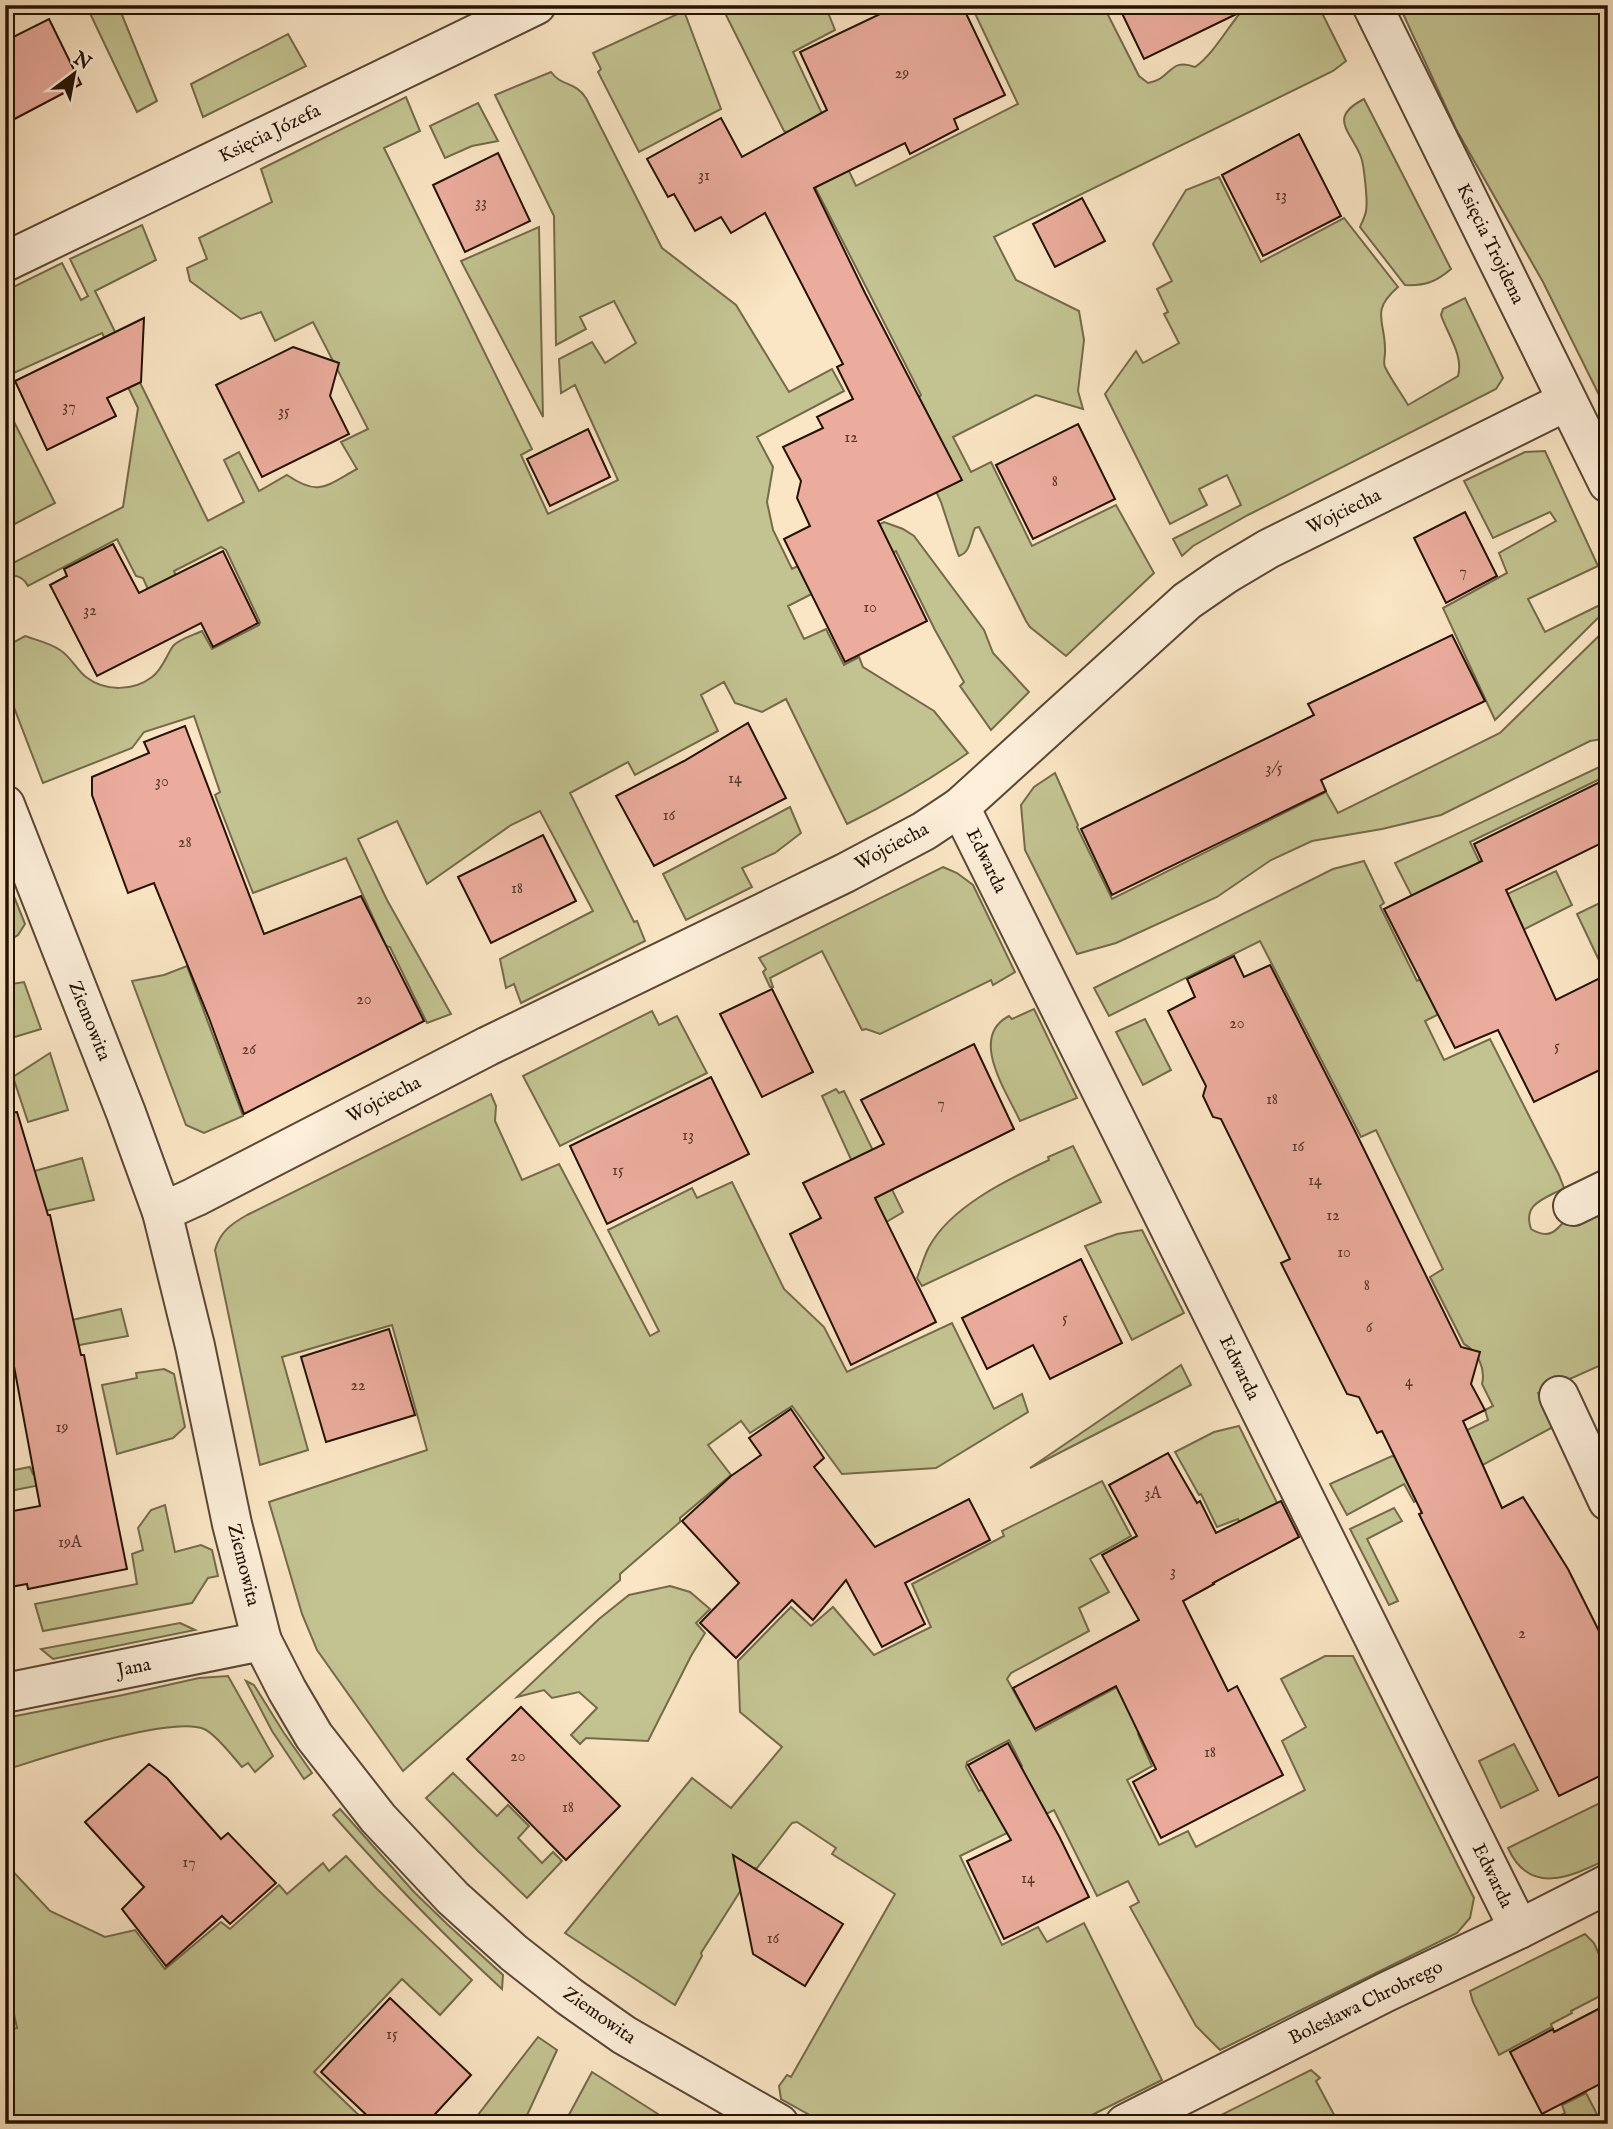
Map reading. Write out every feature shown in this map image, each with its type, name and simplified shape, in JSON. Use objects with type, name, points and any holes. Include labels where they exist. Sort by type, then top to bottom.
[{"type":"street","name":"Księcia Józefa","points":[[5,262],[536,5]]},
{"type":"street","name":"Księcia Trojdena","points":[[1372,5],[1608,483]]},
{"type":"street","name":"Wojciecha","points":[[162,1212],[496,1042],[845,873],[924,831],[960,807],[1187,601],[1226,574],[1268,549],[1567,401]]},
{"type":"street","name":"Ziemowita","points":[[5,806],[126,1113],[162,1212],[195,1346],[232,1524],[262,1641],[314,1736],[378,1818],[453,1898],[514,1953],[624,2035],[779,2124]]},
{"type":"street","name":"Edwarda","points":[[960,807],[1519,1929]]},
{"type":"street","points":[[1573,1206],[1608,1189]]},
{"type":"street","points":[[1559,1396],[1608,1501]]},
{"type":"street","name":"Jana","points":[[5,1693],[262,1641]]},
{"type":"street","name":"Bolesława Chrobrego","points":[[1125,2124],[1608,1884]]},
{"type":"green space","points":[[86,5],[118,5],[157,101],[137,112]]},
{"type":"green space","points":[[721,5],[825,5],[835,30],[793,52],[856,186],[1018,104],[971,5],[1103,5],[1139,76],[1148,83],[1156,81],[1180,65],[1195,67],[1209,54],[1247,5],[1318,5],[1346,61],[1333,71],[994,237],[1016,280],[1079,311],[1084,340],[1078,391],[1083,409],[1036,395],[953,437],[971,472],[991,462],[1032,546],[1116,505],[1154,573],[1066,656],[1030,627],[979,527],[975,528],[966,551],[959,556],[941,502],[919,454],[921,395]]},
{"type":"green space","points":[[1399,5],[1608,5],[1608,413],[1543,282],[1456,129]]},
{"type":"green space","points":[[684,11],[721,109],[639,152],[598,72],[601,69],[593,53]]},
{"type":"green space","points":[[288,34],[306,66],[203,117],[191,84]]},
{"type":"green space","points":[[551,72],[586,98],[662,248],[736,305],[789,392],[832,369],[844,391],[757,437],[773,467],[767,502],[773,530],[792,569],[884,522],[903,529],[914,536],[984,630],[993,653],[1029,692],[991,730],[960,686],[964,682],[896,551],[788,606],[804,639],[826,629],[844,665],[859,657],[863,667],[934,711],[968,753],[909,791],[847,824],[786,699],[762,712],[735,703],[724,682],[701,695],[718,731],[635,775],[628,762],[570,793],[645,941],[521,1003],[514,984],[506,988],[500,959],[593,911],[540,811],[511,825],[427,884],[397,821],[358,839],[387,900],[451,1014],[427,1023],[390,947],[386,946],[346,858],[253,893],[215,795],[220,792],[194,716],[144,732],[132,748],[43,783],[5,684],[5,647],[25,636],[60,650],[82,674],[94,682],[119,688],[145,682],[156,674],[173,646],[183,639],[202,631],[212,649],[259,625],[260,622],[226,550],[221,547],[174,571],[179,583],[151,596],[143,578],[136,576],[117,539],[28,586],[18,577],[5,577],[5,567],[123,507],[138,408],[102,333],[5,377],[5,291],[62,263],[81,300],[88,296],[70,259],[142,225],[156,260],[95,291],[208,521],[244,502],[224,460],[239,452],[259,491],[287,475],[307,486],[322,487],[330,484],[357,469],[341,442],[368,429],[313,322],[275,341],[261,312],[241,319],[190,281],[187,268],[207,259],[199,238],[272,202],[261,169],[406,97],[420,131],[384,148],[532,449],[521,455],[548,514],[618,480],[575,385],[561,393],[559,359],[592,342],[605,363],[636,343],[614,301],[580,317],[586,329],[556,345],[554,216],[495,95]]},
{"type":"green space","points":[[1364,99],[1451,269],[1430,282],[1405,285],[1360,227],[1366,206],[1363,168],[1361,157],[1344,119],[1353,106]]},
{"type":"green space","points":[[478,103],[498,141],[472,146],[445,158],[430,126]]},
{"type":"green space","points":[[1219,177],[1261,262],[1344,218],[1398,287],[1381,310],[1385,341],[1384,363],[1408,405],[1458,376],[1457,353],[1441,315],[1443,309],[1465,298],[1503,378],[1496,389],[1248,515],[1193,546],[1182,556],[1173,539],[1241,505],[1227,475],[1199,489],[1207,505],[1170,524],[1105,394],[1136,351],[1143,363],[1179,343],[1164,314],[1168,312],[1157,289],[1172,281],[1153,244],[1186,190]]},
{"type":"green space","points":[[539,227],[543,417],[461,261]]},
{"type":"green space","points":[[5,404],[55,503],[5,529]]},
{"type":"green space","points":[[1545,451],[1598,566],[1528,599],[1545,632],[1600,605],[1603,613],[1495,720],[1443,608],[1507,573],[1499,553],[1556,521],[1550,512],[1493,538],[1464,481],[1525,452]]},
{"type":"green space","points":[[1608,627],[1608,738],[1590,741],[1441,815],[1312,841],[1271,860],[1217,897],[1116,943],[1077,954],[1025,850],[1021,805],[1034,787],[1055,773],[1077,827],[1112,899],[1326,792],[1338,813],[1500,733]]},
{"type":"green space","points":[[1608,763],[1608,775],[1470,842],[1497,899],[1556,871],[1572,905],[1501,941],[1424,920],[1395,863]]},
{"type":"green space","points":[[790,807],[801,833],[775,853],[742,868],[752,887],[686,920],[663,874]]},
{"type":"green space","points":[[1364,861],[1384,903],[1380,906],[1417,981],[1455,963],[1471,998],[1425,1021],[1444,1060],[1490,1039],[1559,1175],[1564,1188],[1532,1208],[1529,1220],[1531,1229],[1538,1233],[1550,1233],[1572,1212],[1608,1208],[1608,1226],[1602,1229],[1608,1270],[1608,1377],[1601,1365],[1538,1393],[1553,1427],[1414,1502],[1404,1484],[1347,1515],[1330,1484],[1392,1456],[1399,1463],[1488,1420],[1485,1410],[1493,1406],[1482,1384],[1483,1372],[1479,1361],[1473,1351],[1464,1344],[1430,1277],[1443,1269],[1376,1130],[1361,1137],[1260,941],[1109,1016],[1094,988],[1333,869]]},
{"type":"green space","points":[[943,867],[973,885],[1015,972],[993,985],[991,980],[880,1034],[862,1030],[822,951],[770,978],[773,987],[770,987],[763,972],[766,969],[759,958]]},
{"type":"green space","points":[[5,874],[25,924],[18,935],[7,942],[11,953],[5,951]]},
{"type":"green space","points":[[1608,899],[1608,972],[1605,973],[1577,914]]},
{"type":"green space","points":[[187,966],[243,1116],[204,1133],[186,1125],[132,981],[164,975]]},
{"type":"green space","points":[[24,982],[41,1029],[5,1040],[5,985]]},
{"type":"green space","points":[[1034,1009],[1077,1098],[1020,1121],[994,1065],[992,1037],[997,1025],[1009,1016],[1012,1019]]},
{"type":"green space","points":[[652,1011],[659,1025],[677,1016],[707,1073],[560,1146],[523,1076]]},
{"type":"green space","points":[[1145,1019],[1171,1070],[1143,1085],[1116,1032]]},
{"type":"green space","points":[[50,1053],[68,1110],[28,1122],[13,1077]]},
{"type":"green space","points":[[836,1089],[839,1093],[844,1091],[903,1212],[881,1225],[822,1096]]},
{"type":"green space","points":[[491,1094],[496,1106],[495,1121],[522,1180],[559,1164],[650,1336],[659,1331],[608,1230],[692,1188],[697,1198],[732,1182],[784,1289],[824,1327],[847,1372],[952,1323],[994,1409],[1022,1394],[1028,1412],[936,1468],[842,1474],[792,1406],[750,1433],[741,1421],[708,1445],[731,1475],[620,1574],[620,1580],[403,1771],[317,1650],[302,1614],[269,1502],[427,1450],[392,1325],[282,1357],[308,1450],[260,1465],[215,1250],[227,1229],[247,1215]]},
{"type":"green space","points":[[1073,1146],[1101,1202],[922,1286],[917,1278],[929,1247],[951,1219],[982,1195],[1049,1160],[1048,1157]]},
{"type":"green space","points":[[82,1158],[94,1200],[5,1220],[5,1179]]},
{"type":"green space","points":[[1142,1230],[1184,1313],[1132,1340],[1085,1246],[1117,1234]]},
{"type":"green space","points":[[121,1309],[128,1336],[5,1359],[5,1335]]},
{"type":"green space","points":[[1181,1365],[1191,1385],[1030,1468]]},
{"type":"green space","points":[[164,1369],[174,1374],[185,1427],[173,1438],[117,1454],[102,1385],[137,1378],[136,1373]]},
{"type":"green space","points":[[1239,1426],[1289,1527],[1254,1551],[1238,1519],[1217,1527],[1201,1494],[1199,1495],[1175,1452],[1214,1432]]},
{"type":"green space","points":[[5,1429],[14,1470],[30,1467],[33,1474],[62,1468],[65,1480],[5,1492]]},
{"type":"green space","points":[[1102,1481],[1131,1536],[1090,1559],[1109,1592],[1079,1608],[1089,1631],[1011,1673],[1007,1679],[1036,1731],[1117,1687],[1226,1689],[1138,1734],[1152,1766],[1127,1780],[1159,1845],[1188,1831],[1196,1847],[1305,1790],[1282,1741],[1306,1727],[1281,1679],[1325,1656],[1353,1656],[1474,1898],[1470,1918],[1457,1933],[1220,2050],[1196,2026],[1130,1907],[1139,1902],[1128,1881],[1097,1896],[1054,1810],[960,1856],[1002,1945],[1038,1927],[1047,1942],[1084,1923],[1162,2080],[1074,2124],[826,2124],[781,2099],[779,2086],[787,2075],[791,2077],[895,1894],[832,1854],[836,1848],[797,1822],[792,1823],[755,1868],[701,1953],[702,1956],[675,2005],[565,1933],[692,1778],[731,1808],[782,1747],[740,1712],[738,1661],[791,1607],[811,1626],[833,1607],[874,1655],[931,1627],[912,1584],[1004,1536],[1002,1531]],"holes":[[[1009,1740],[1022,1766],[979,1791],[966,1767],[967,1762]]]},
{"type":"green space","points":[[165,1505],[175,1552],[201,1545],[212,1550],[218,1576],[208,1578],[192,1603],[43,1631],[35,1604],[137,1584],[132,1554],[143,1550],[138,1528],[151,1510]]},
{"type":"green space","points":[[1394,1508],[1402,1521],[1367,1539],[1398,1601],[1389,1605],[1350,1529]]},
{"type":"green space","points":[[670,1586],[690,1592],[710,1609],[696,1623],[705,1633],[648,1741],[586,1738],[580,1744],[571,1735],[597,1708],[579,1692],[552,1698],[544,1690],[517,1697],[599,1619],[629,1595]]},
{"type":"green space","points":[[180,1623],[195,1630],[53,1659],[41,1649]]},
{"type":"green space","points":[[228,1676],[273,1756],[255,1772],[248,1763],[242,1767],[209,1732],[188,1726],[164,1728],[107,1740],[5,1770],[5,1718],[199,1678]]},
{"type":"green space","points":[[246,1681],[254,1685],[312,1773],[304,1779],[272,1731]]},
{"type":"green space","points":[[1514,1744],[1538,1790],[1501,1808],[1479,1761]]},
{"type":"green space","points":[[453,1773],[497,1816],[508,1805],[529,1826],[518,1838],[542,1863],[553,1852],[562,1861],[527,1898],[426,1798]]},
{"type":"green space","points":[[1608,1799],[1608,1859],[1566,1876],[1540,1877],[1528,1873],[1517,1863],[1508,1848]]},
{"type":"green space","points":[[340,1809],[414,1892],[503,1975],[502,1989],[436,1926],[353,1838],[333,1815]]},
{"type":"green space","points":[[346,1856],[472,1980],[440,2015],[402,1979],[314,2072],[368,2124],[5,2124],[5,2031],[17,2028],[5,1973],[5,1863],[50,1911],[105,1937],[135,1930],[165,1969],[221,1922],[230,1929],[279,1885],[287,1894],[323,1863],[329,1871]]},
{"type":"green space","points":[[1585,1934],[1594,1943],[1608,1974],[1608,1992],[1571,2011],[1572,2013],[1551,2024],[1552,2027],[1499,2055],[1470,1991]]},
{"type":"green space","points":[[538,2037],[557,2050],[523,2124],[471,2124]]},
{"type":"green space","points":[[1311,2070],[1320,2078],[1316,2081],[1339,2124],[1213,2124],[1213,2119]]},
{"type":"green space","points":[[592,2072],[658,2114],[652,2124],[564,2124]]},
{"type":"green space","points":[[1586,2093],[1601,2122],[1608,2119],[1608,2124],[1545,2124],[1565,2113],[1562,2105]]},
{"type":"building","points":[[899,5],[962,5],[1005,95],[954,119],[958,129],[910,154],[905,143],[814,188],[962,480],[878,521],[927,621],[845,662],[784,539],[810,526],[797,498],[801,481],[783,447],[823,428],[817,417],[853,399],[837,367],[843,364],[765,213],[731,233],[721,217],[695,231],[674,194],[668,197],[647,159],[721,118],[742,157],[827,110],[800,52]]},
{"type":"building","points":[[1118,5],[1255,5],[1144,59]]},
{"type":"building","points":[[49,19],[81,84],[5,124],[5,41]]},
{"type":"building","points":[[1299,134],[1341,216],[1263,256],[1222,175]]},
{"type":"building","points":[[498,153],[530,221],[465,252],[433,185]]},
{"type":"building","points":[[1082,198],[1105,241],[1055,267],[1033,224]]},
{"type":"building","points":[[144,318],[141,382],[107,398],[116,416],[47,450],[15,381]]},
{"type":"building","points":[[293,347],[339,363],[330,396],[349,434],[262,477],[216,385]]},
{"type":"building","points":[[1078,424],[1115,499],[1033,539],[996,465]]},
{"type":"building","points":[[588,429],[610,477],[550,506],[527,459]]},
{"type":"building","points":[[1465,512],[1497,576],[1446,603],[1414,538]]},
{"type":"building","points":[[113,544],[139,593],[223,551],[258,623],[213,647],[201,623],[97,676],[50,585],[67,576],[64,569]]},
{"type":"building","points":[[1452,635],[1485,701],[1321,780],[1326,791],[1112,895],[1081,829],[1314,715],[1308,704]]},
{"type":"building","points":[[748,723],[786,798],[654,866],[616,796],[684,761]]},
{"type":"building","points":[[185,726],[264,934],[361,896],[424,1021],[244,1114],[209,1018],[154,883],[128,893],[92,795],[92,777],[149,753],[144,742]]},
{"type":"building","points":[[1608,778],[1608,840],[1506,890],[1556,1000],[1608,974],[1608,1066],[1534,1102],[1498,1030],[1455,1048],[1384,909],[1482,861],[1474,844]]},
{"type":"building","points":[[543,835],[576,901],[491,943],[458,877]]},
{"type":"building","points":[[1234,956],[1244,977],[1270,965],[1461,1347],[1480,1352],[1471,1384],[1485,1410],[1463,1421],[1502,1508],[1523,1497],[1568,1569],[1608,1649],[1608,1772],[1559,1796],[1419,1514],[1422,1513],[1382,1431],[1377,1433],[1359,1397],[1347,1394],[1281,1263],[1290,1259],[1221,1119],[1213,1117],[1203,1096],[1206,1086],[1168,1011],[1195,997],[1187,979]]},
{"type":"building","points":[[772,989],[813,1072],[762,1097],[720,1014]]},
{"type":"building","points":[[974,1044],[1014,1129],[875,1198],[936,1322],[851,1365],[790,1234],[821,1218],[803,1183],[884,1144],[861,1100]]},
{"type":"building","points":[[711,1077],[749,1154],[607,1224],[570,1146]]},
{"type":"building","points":[[17,1112],[50,1215],[81,1355],[84,1355],[127,1569],[28,1589],[27,1584],[5,1588],[5,1518],[14,1517],[13,1511],[40,1506],[5,1318],[5,1113]]},
{"type":"building","points":[[1081,1259],[1122,1343],[1050,1379],[1033,1345],[987,1369],[962,1318]]},
{"type":"building","points":[[389,1329],[415,1415],[326,1442],[301,1357]]},
{"type":"building","points":[[791,1409],[824,1458],[814,1467],[875,1547],[969,1499],[990,1540],[905,1583],[925,1624],[882,1647],[846,1580],[813,1620],[792,1600],[736,1658],[700,1623],[739,1583],[682,1521],[731,1476],[761,1455],[749,1438]]},
{"type":"building","points":[[1168,1453],[1197,1503],[1200,1501],[1216,1533],[1281,1501],[1299,1537],[1183,1601],[1228,1691],[1237,1686],[1283,1775],[1161,1838],[1133,1782],[1156,1769],[1116,1686],[1035,1729],[1013,1688],[1139,1620],[1102,1555],[1137,1536],[1109,1485]]},
{"type":"building","points":[[521,1707],[620,1806],[566,1860],[467,1759]]},
{"type":"building","points":[[1008,1743],[1089,1897],[1004,1939],[967,1861],[1011,1840],[968,1765]]},
{"type":"building","points":[[149,1764],[167,1778],[221,1839],[228,1833],[276,1883],[230,1924],[222,1916],[166,1966],[122,1909],[144,1887],[85,1822]]},
{"type":"building","points":[[733,1855],[843,1924],[805,1986],[753,1954]]},
{"type":"building","points":[[390,1998],[471,2075],[426,2124],[376,2124],[321,2072]]},
{"type":"building","points":[[1608,2004],[1608,2080],[1542,2114],[1510,2052]]}]
